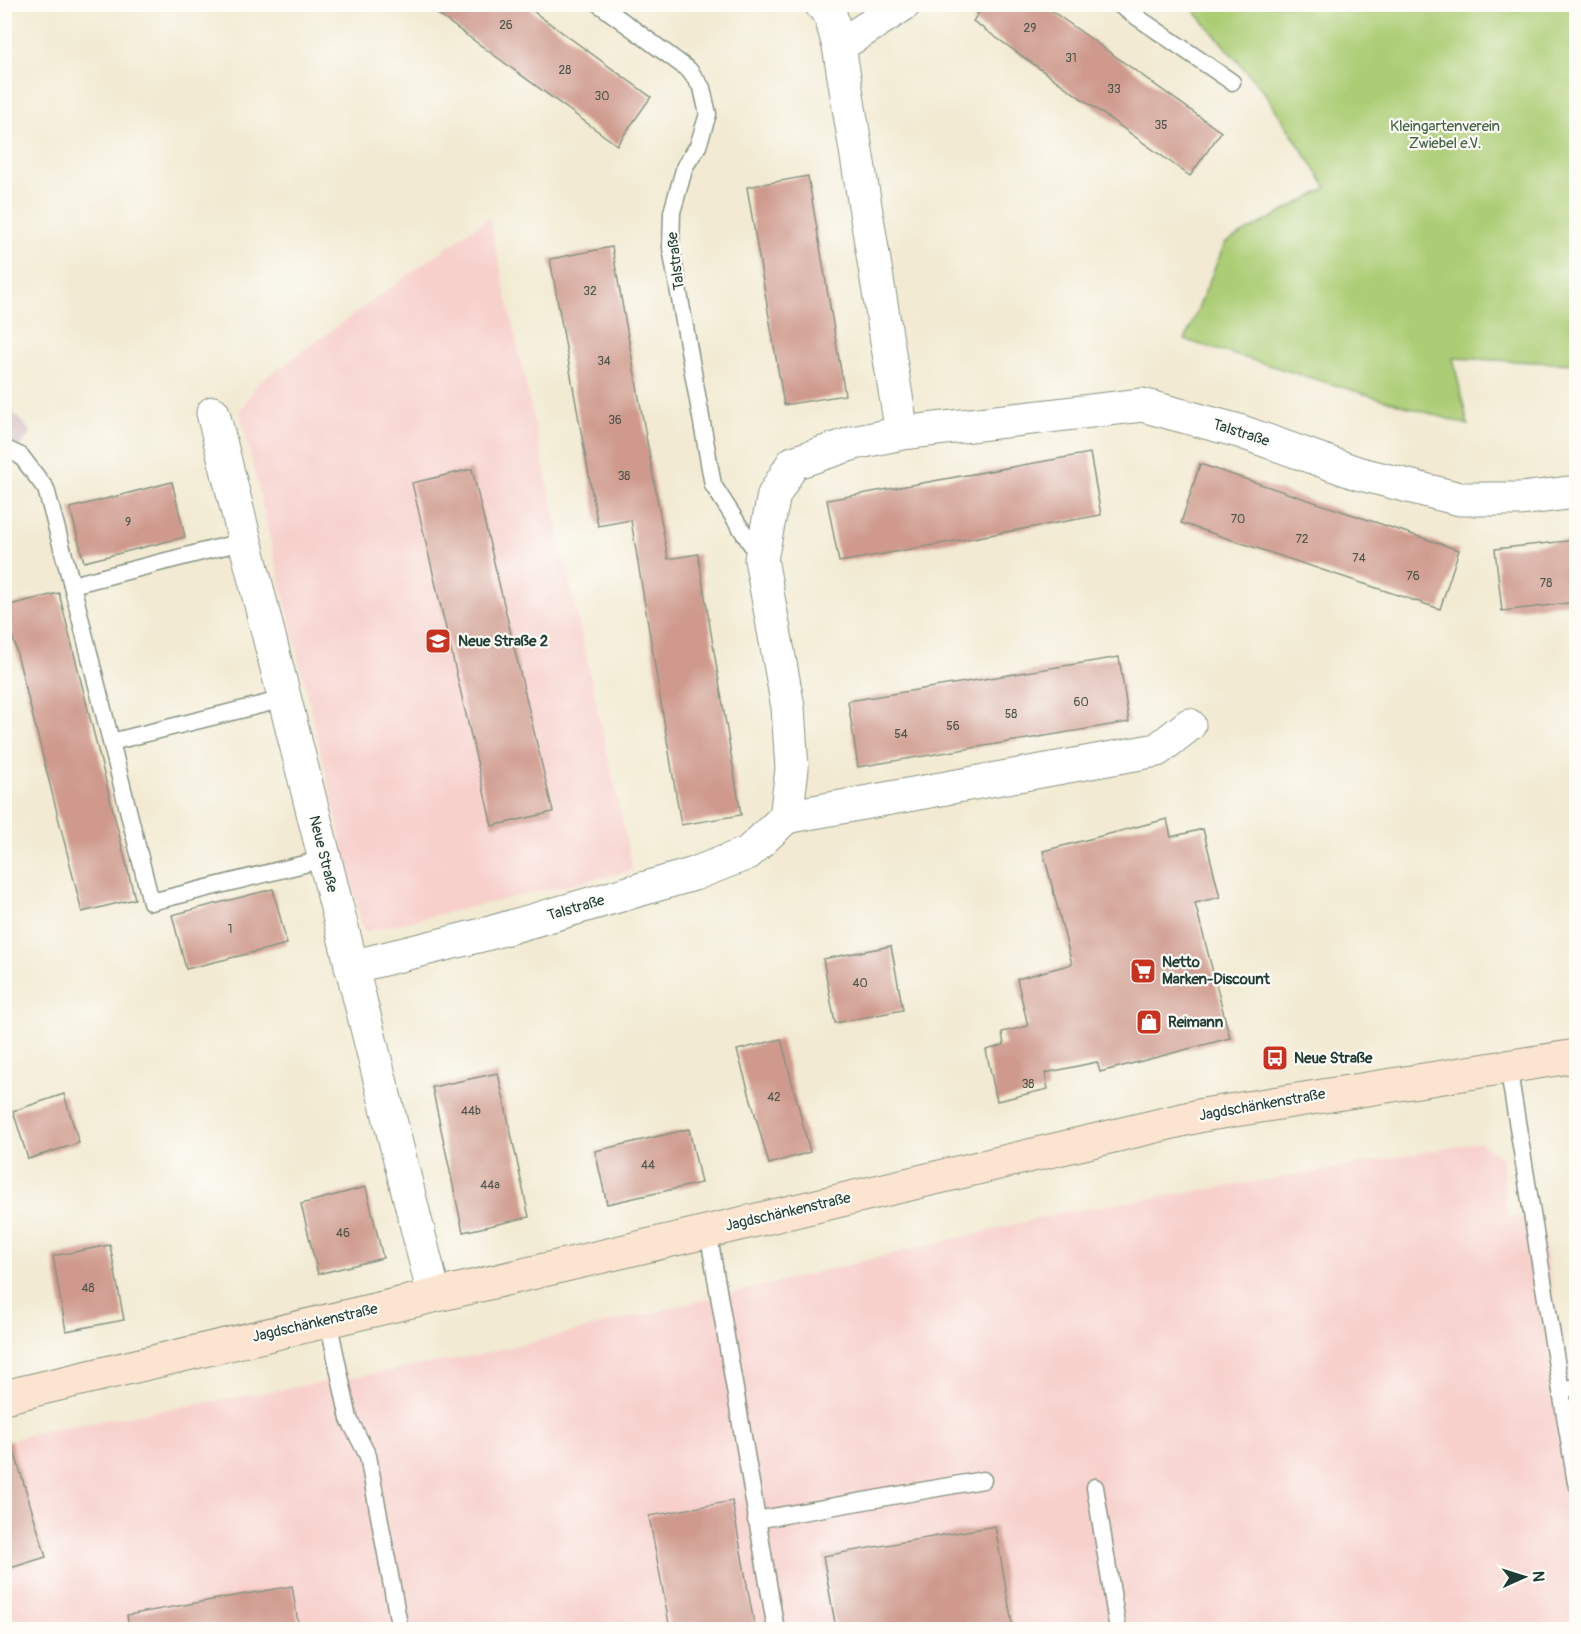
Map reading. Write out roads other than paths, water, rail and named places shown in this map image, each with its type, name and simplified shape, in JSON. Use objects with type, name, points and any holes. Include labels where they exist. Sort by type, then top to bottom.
[{"type":"main road","name":"Jagdschänkenstraße","points":[[4,1397],[1203,1115],[1576,1056]]},
{"type":"street","points":[[821,4],[830,14],[839,46],[902,433]]},
{"type":"street","points":[[839,46],[904,4]]},
{"type":"street","name":"Talstraße","points":[[351,967],[486,934],[694,874],[748,853],[786,817],[792,769],[788,707],[761,559],[774,495],[793,463],[854,442],[902,433],[1142,405],[1239,431],[1357,473],[1460,499],[1521,499],[1576,492]]},
{"type":"street","name":"Neue Straße","points":[[213,413],[434,1295]]},
{"type":"street","points":[[786,817],[1157,750],[1189,725]]},
{"type":"lane","name":"Talstraße","points":[[598,4],[689,70],[702,88],[708,114],[698,146],[685,166],[672,212],[671,248],[713,485],[761,559]]},
{"type":"lane","points":[[1118,4],[1232,82]]},
{"type":"lane","points":[[4,448],[21,456],[46,489],[151,902],[324,859]]},
{"type":"lane","points":[[72,585],[245,541]]},
{"type":"lane","points":[[111,742],[284,699]]},
{"type":"lane","points":[[1508,1066],[1569,1389],[1576,1483]]},
{"type":"lane","points":[[708,1231],[776,1629]]},
{"type":"lane","points":[[328,1320],[349,1419],[368,1456],[400,1629]]},
{"type":"lane","points":[[756,1520],[983,1480]]},
{"type":"lane","points":[[1095,1487],[1118,1629]]},
{"type":"place","name":"Neue Straße 2","points":[[438,641]]},
{"type":"place","name":"Netto Marken-Discount","points":[[1143,971]]},
{"type":"place","name":"Reimann","points":[[1149,1022]]},
{"type":"place","name":"Neue Straße","points":[[1275,1058]]},
{"type":"park label","name":"Kleingartenverein Zwiebel e.V.","points":[[1445,134]]}]
